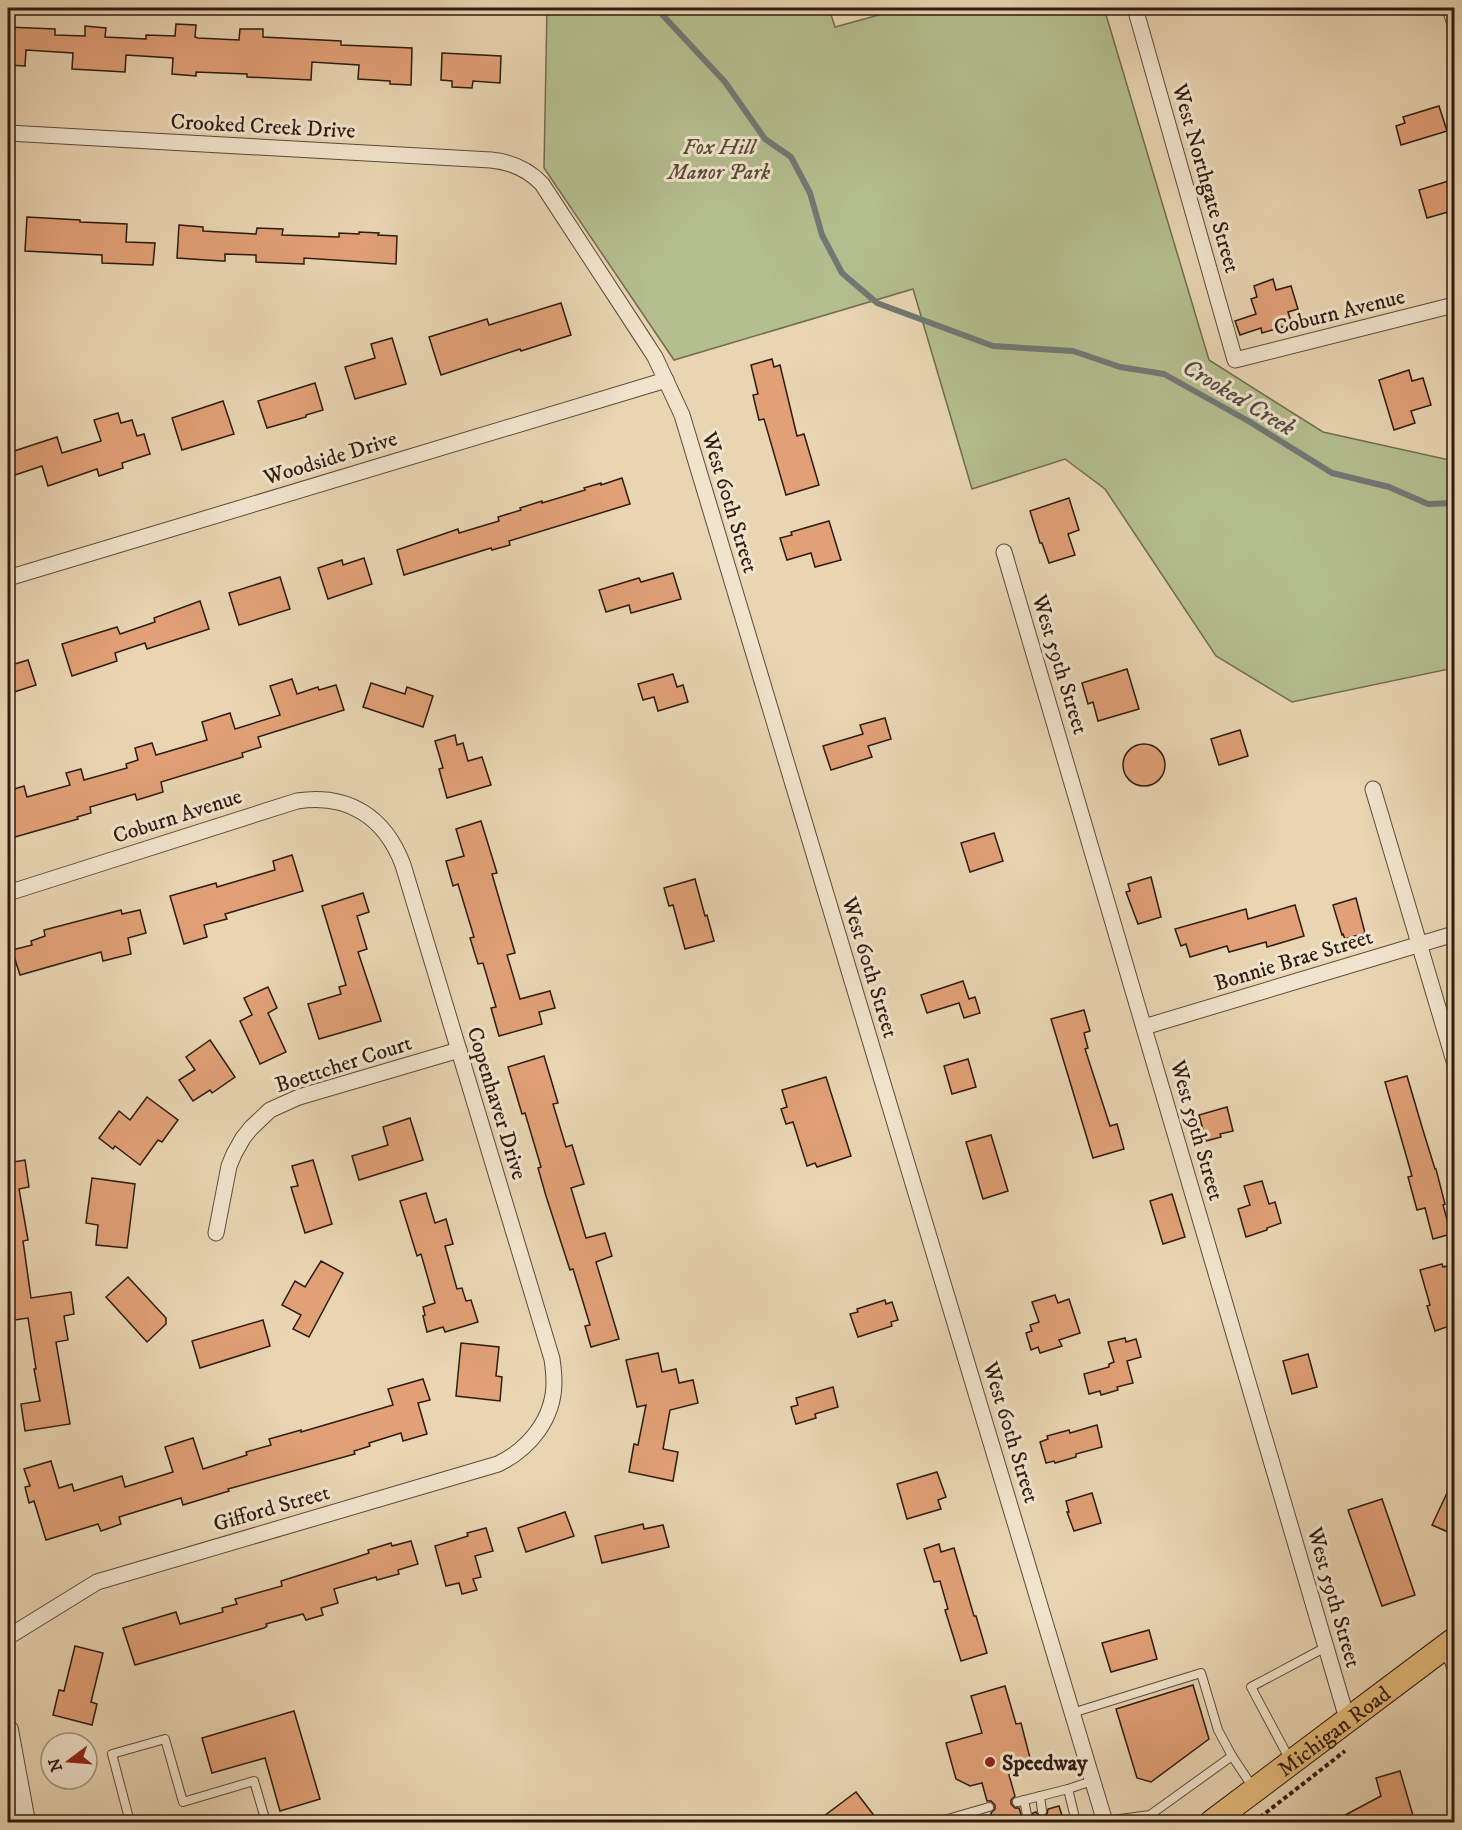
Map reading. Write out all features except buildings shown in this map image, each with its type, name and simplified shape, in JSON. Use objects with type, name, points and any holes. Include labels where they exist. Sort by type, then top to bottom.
[{"type":"main road","name":"Michigan Road","points":[[1224,1817],[1348,1722],[1452,1650]]},
{"type":"street","name":"West Northgate Street","points":[[1135,8],[1235,360]]},
{"type":"street","points":[[1450,8],[1455,21]]},
{"type":"street","name":"Crooked Creek Drive","points":[[8,133],[491,160],[515,165]]},
{"type":"street","name":"West 60th Street","points":[[515,165],[527,171],[542,184],[644,340],[682,415],[1105,1822]]},
{"type":"street","name":"Coburn Avenue","points":[[1235,360],[1455,305]]},
{"type":"street","name":"Woodside Drive","points":[[8,578],[666,380]]},
{"type":"street","name":"West 59th Street","points":[[1004,552],[1348,1722]]},
{"type":"street","points":[[1373,789],[1455,1060]]},
{"type":"street","name":"Coburn Avenue","points":[[8,893],[297,801],[329,800],[345,803],[360,810]]},
{"type":"street","name":"Copenhaver Drive","points":[[360,810],[384,830],[397,848],[552,1359],[554,1383],[552,1399],[544,1422]]},
{"type":"street","name":"Bonnie Brae Street","points":[[1144,1027],[1455,934]]},
{"type":"street","name":"Boettcher Court","points":[[216,1233],[229,1166],[234,1154],[251,1128],[270,1110],[298,1097],[459,1050]]},
{"type":"street","name":"Gifford Street","points":[[8,1637],[97,1582],[498,1464],[525,1447],[544,1422]]},
{"type":"street","points":[[8,1730],[25,1822]]},
{"type":"lane","points":[[1292,1764],[1251,1687],[1326,1647]]},
{"type":"lane","points":[[1072,1713],[1201,1673],[1218,1730],[1255,1791]]},
{"type":"lane","points":[[130,1822],[112,1754],[165,1739],[183,1802],[254,1781],[266,1822]]},
{"type":"lane","points":[[1105,1822],[1153,1819],[1232,1756]]},
{"type":"lane","points":[[1028,1815],[1020,1801],[1068,1789],[1092,1780]]},
{"type":"lane","points":[[1068,1789],[1076,1822]]},
{"type":"lane","points":[[1040,1796],[1042,1811]]},
{"type":"lane","points":[[945,1822],[944,1820],[989,1807]]},
{"type":"lane","points":[[971,1812],[974,1822]]},
{"type":"path","points":[[1254,1822],[1347,1750]]},
{"type":"green space","name":"Fox Hill Manor Park","points":[[547,8],[829,8],[835,27],[904,8],[1104,8],[1209,360],[1323,432],[1454,461],[1454,668],[1292,702],[1216,656],[1105,489],[1065,459],[972,489],[913,289],[674,360],[544,168]]},
{"type":"waterway","name":"Crooked Creek","points":[[656,8],[725,82],[765,139],[791,157],[810,193],[822,235],[842,273],[877,303],[993,346],[1073,351],[1120,367],[1164,374],[1250,422],[1332,473],[1389,487],[1428,504],[1454,503]]},
{"type":"place","name":"Speedway","points":[[990,1762]]}]
